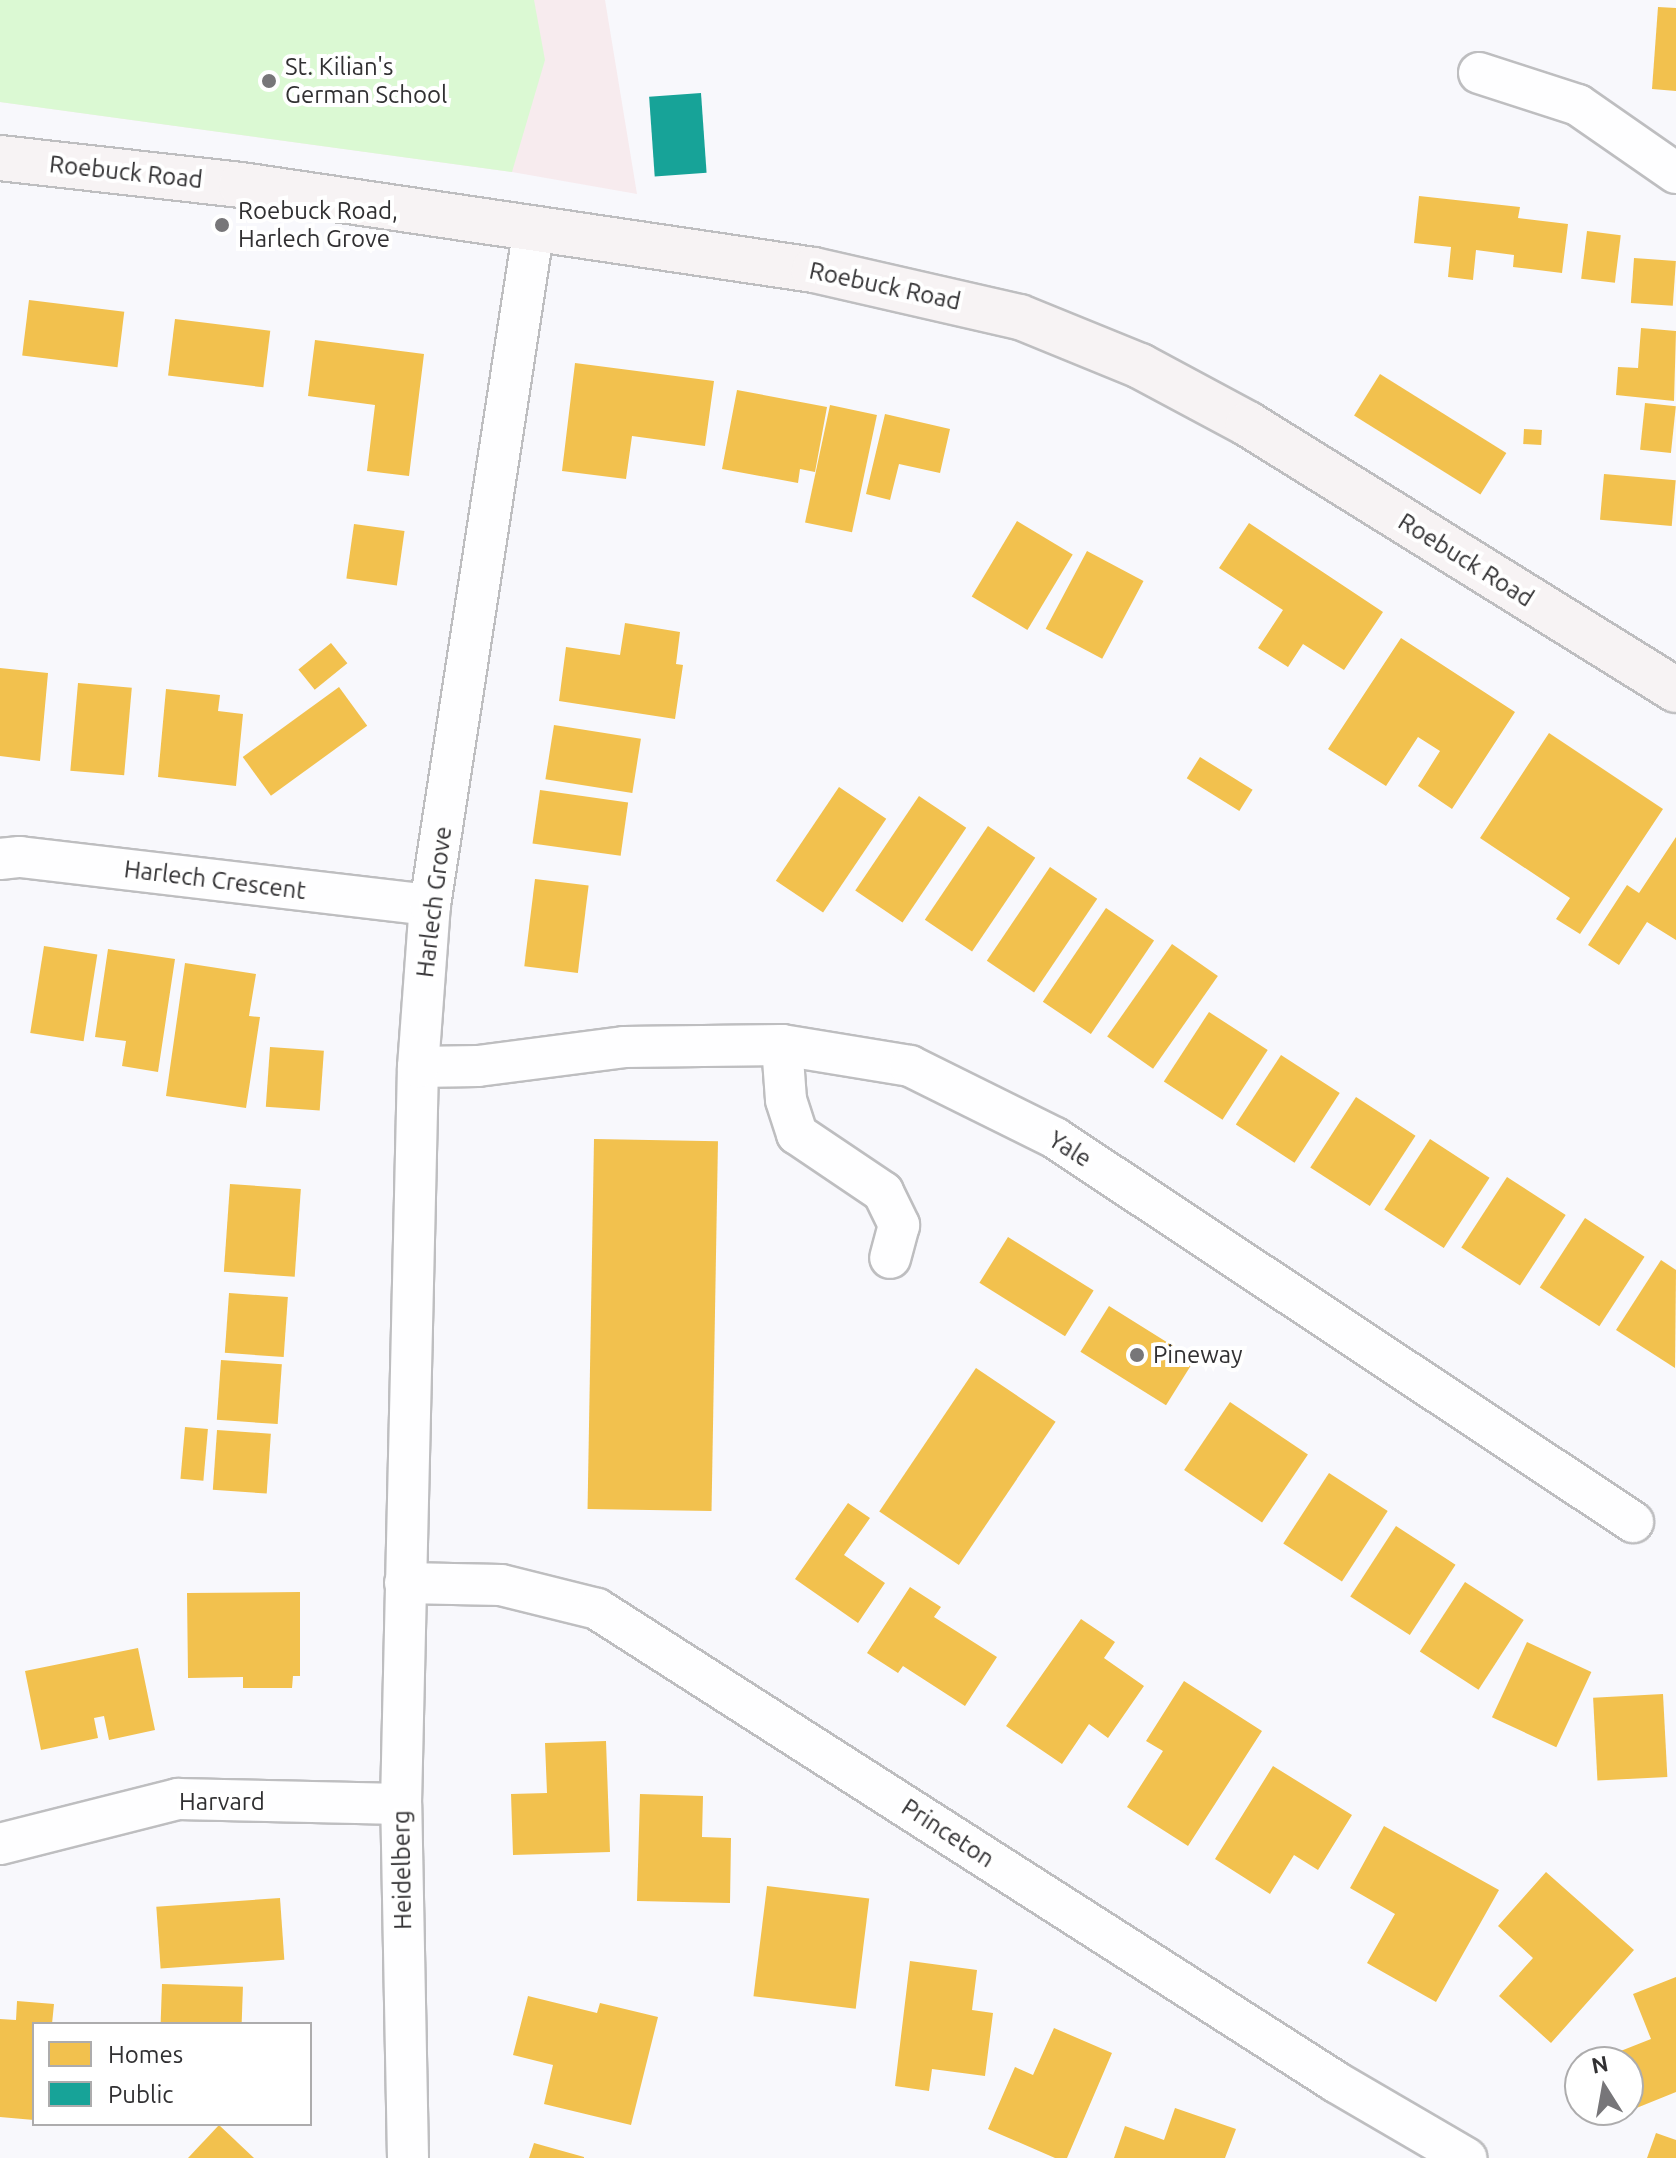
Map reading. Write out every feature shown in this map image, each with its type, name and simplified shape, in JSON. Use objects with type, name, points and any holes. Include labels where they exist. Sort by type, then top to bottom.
[{"type":"street","points":[[1479,73],[1578,105],[1676,173]]},
{"type":"street","name":"Roebuck Road","points":[[0,158],[534,227],[814,270],[1020,317],[1140,366],[1248,424],[1672,679]]},
{"type":"street","name":"Harlech Grove","points":[[405,1583],[418,1067],[430,905],[534,227]]},
{"type":"street","name":"Harlech Crescent","points":[[0,859],[20,857],[430,905]]},
{"type":"street","points":[[782,1045],[786,1100],[797,1134],[883,1192],[899,1225],[890,1258]]},
{"type":"street","name":"Yale","points":[[418,1067],[478,1066],[624,1047],[782,1045],[910,1066],[1055,1138],[1633,1522]]},
{"type":"street","name":"Heidelberg","points":[[405,1583],[401,1804],[408,2158]]},
{"type":"street","name":"Princeton","points":[[405,1583],[501,1585],[597,1609],[1336,2082],[1466,2158]]},
{"type":"street","name":"Harvard","points":[[0,1844],[178,1799],[401,1804]]},
{"type":"shaded area","name":"St. Kilian's German School","points":[[0,0],[605,0],[637,194],[512,172],[0,102]]},
{"type":"green space","name":"St. Kilian's German School","points":[[0,0],[534,0],[545,60],[512,172],[0,102]]},
{"type":"building: Homes","points":[[1658,7],[1676,8],[1676,91],[1652,89]]},
{"type":"building: Homes","points":[[1419,196],[1520,207],[1518,218],[1568,224],[1562,273],[1513,267],[1514,255],[1476,250],[1473,280],[1448,277],[1451,247],[1414,243]]},
{"type":"building: Homes","points":[[1587,231],[1621,235],[1615,283],[1581,279]]},
{"type":"building: Homes","points":[[1634,258],[1676,261],[1673,306],[1631,303]]},
{"type":"building: Homes","points":[[29,300],[124,312],[117,367],[22,356]]},
{"type":"building: Homes","points":[[175,319],[270,331],[263,387],[168,376]]},
{"type":"building: Homes","points":[[1641,328],[1676,331],[1674,401],[1616,395],[1618,367],[1638,368]]},
{"type":"building: Homes","points":[[315,340],[424,354],[409,476],[367,471],[375,405],[308,396]]},
{"type":"building: Homes","points":[[575,363],[714,381],[705,446],[632,436],[626,479],[562,471]]},
{"type":"building: Homes","points":[[1380,374],[1506,453],[1480,495],[1354,416]]},
{"type":"building: Homes","points":[[737,390],[827,407],[815,472],[800,469],[798,483],[722,469]]},
{"type":"building: Homes","points":[[1645,403],[1676,406],[1671,453],[1640,450]]},
{"type":"building: Homes","points":[[830,405],[877,415],[852,532],[805,522]]},
{"type":"building: Homes","points":[[885,414],[950,429],[940,473],[899,464],[890,500],[866,494]]},
{"type":"building: Homes","points":[[1524,429],[1542,430],[1541,445],[1523,444]]},
{"type":"building: Homes","points":[[1604,474],[1676,480],[1672,526],[1600,520]]},
{"type":"building: Homes","points":[[1017,521],[1073,554],[1027,630],[972,596]]},
{"type":"building: Homes","points":[[1249,523],[1383,612],[1344,670],[1303,644],[1288,667],[1258,648],[1283,610],[1219,568]]},
{"type":"building: Homes","points":[[354,524],[405,531],[397,586],[346,578]]},
{"type":"building: Homes","points":[[1087,551],[1144,581],[1102,659],[1046,629]]},
{"type":"building: Homes","points":[[625,623],[680,632],[676,664],[683,665],[675,719],[559,701],[566,647],[620,655]]},
{"type":"building: Homes","points":[[1401,638],[1515,712],[1452,809],[1418,786],[1440,751],[1418,737],[1386,786],[1328,749]]},
{"type":"building: Homes","points":[[331,643],[347,663],[315,690],[298,669]]},
{"type":"building: Homes","points":[[0,668],[48,673],[40,761],[0,756]]},
{"type":"building: Homes","points":[[78,683],[132,688],[124,775],[70,771]]},
{"type":"building: Homes","points":[[339,687],[367,726],[271,796],[243,757]]},
{"type":"building: Homes","points":[[166,689],[220,695],[218,711],[243,714],[236,786],[158,777]]},
{"type":"building: Homes","points":[[554,725],[641,739],[632,793],[545,779]]},
{"type":"building: Homes","points":[[1549,733],[1663,809],[1580,934],[1556,919],[1570,898],[1480,838]]},
{"type":"building: Homes","points":[[1200,757],[1253,790],[1239,811],[1187,778]]},
{"type":"building: Homes","points":[[839,787],[886,819],[823,913],[776,881]]},
{"type":"building: Homes","points":[[540,790],[628,802],[621,856],[532,843]]},
{"type":"building: Homes","points":[[919,796],[966,828],[903,922],[855,891]]},
{"type":"building: Homes","points":[[988,826],[1035,858],[972,952],[925,920]]},
{"type":"building: Homes","points":[[1676,837],[1676,940],[1647,922],[1619,965],[1588,945],[1627,885],[1639,893]]},
{"type":"building: Homes","points":[[1050,867],[1097,899],[1034,993],[987,961]]},
{"type":"building: Homes","points":[[535,879],[589,886],[578,973],[524,966]]},
{"type":"building: Homes","points":[[1106,908],[1154,940],[1091,1034],[1043,1002]]},
{"type":"building: Homes","points":[[1172,944],[1218,976],[1153,1069],[1107,1037]]},
{"type":"building: Homes","points":[[44,946],[97,954],[84,1041],[30,1033]]},
{"type":"building: Homes","points":[[108,949],[175,959],[158,1072],[122,1066],[126,1041],[95,1037]]},
{"type":"building: Homes","points":[[185,963],[256,974],[249,1016],[260,1017],[246,1108],[166,1096]]},
{"type":"building: Homes","points":[[1209,1012],[1268,1050],[1223,1120],[1164,1082]]},
{"type":"building: Homes","points":[[270,1047],[324,1051],[320,1111],[266,1107]]},
{"type":"building: Homes","points":[[1281,1055],[1340,1093],[1295,1163],[1236,1125]]},
{"type":"building: Homes","points":[[1356,1097],[1416,1136],[1370,1206],[1310,1167]]},
{"type":"building: Homes","points":[[594,1139],[718,1141],[712,1511],[588,1509]]},
{"type":"building: Homes","points":[[1430,1139],[1490,1178],[1444,1248],[1384,1209]]},
{"type":"building: Homes","points":[[1507,1177],[1566,1215],[1520,1286],[1461,1247]]},
{"type":"building: Homes","points":[[230,1184],[301,1189],[295,1277],[224,1272]]},
{"type":"building: Homes","points":[[1585,1218],[1645,1257],[1599,1326],[1540,1288]]},
{"type":"building: Homes","points":[[1008,1237],[1094,1291],[1065,1336],[979,1283]]},
{"type":"building: Homes","points":[[1661,1260],[1676,1270],[1675,1368],[1616,1330]]},
{"type":"building: Homes","points":[[229,1293],[288,1297],[284,1357],[225,1353]]},
{"type":"building: Homes","name":"Pineway","points":[[1109,1306],[1195,1360],[1166,1405],[1080,1352]]},
{"type":"building: Homes","points":[[221,1360],[282,1364],[278,1424],[217,1420]]},
{"type":"building: Homes","points":[[976,1368],[1056,1422],[959,1565],[879,1511]]},
{"type":"building: Homes","points":[[1230,1402],[1308,1455],[1262,1523],[1184,1470]]},
{"type":"building: Homes","points":[[185,1427],[208,1429],[203,1481],[180,1479]]},
{"type":"building: Homes","points":[[217,1430],[271,1434],[267,1494],[213,1490]]},
{"type":"building: Homes","points":[[1329,1473],[1388,1511],[1342,1582],[1283,1543]]},
{"type":"building: Homes","points":[[848,1503],[870,1518],[844,1555],[885,1583],[858,1623],[795,1579]]},
{"type":"building: Homes","points":[[1396,1526],[1456,1565],[1410,1635],[1350,1596]]},
{"type":"building: Homes","points":[[1465,1582],[1524,1620],[1479,1690],[1420,1652]]},
{"type":"building: Homes","points":[[910,1587],[941,1607],[934,1617],[997,1657],[965,1706],[903,1666],[898,1673],[867,1653]]},
{"type":"building: Homes","points":[[300,1592],[300,1676],[293,1676],[292,1688],[243,1688],[243,1677],[188,1678],[187,1593]]},
{"type":"building: Homes","points":[[1081,1619],[1115,1642],[1104,1658],[1144,1686],[1108,1738],[1089,1724],[1062,1764],[1006,1726]]},
{"type":"building: Homes","points":[[1527,1642],[1591,1672],[1556,1747],[1492,1717]]},
{"type":"building: Homes","points":[[138,1648],[155,1730],[109,1740],[104,1716],[94,1718],[98,1738],[41,1750],[25,1671]]},
{"type":"building: Homes","points":[[1184,1681],[1262,1731],[1188,1846],[1127,1807],[1163,1751],[1146,1741]]},
{"type":"building: Homes","points":[[1663,1694],[1667,1777],[1597,1781],[1593,1698]]},
{"type":"building: Homes","points":[[606,1741],[610,1852],[513,1855],[511,1794],[547,1793],[545,1743]]},
{"type":"building: Homes","points":[[1273,1766],[1352,1815],[1318,1870],[1294,1855],[1270,1894],[1215,1859]]},
{"type":"building: Homes","points":[[640,1794],[703,1796],[702,1837],[731,1838],[730,1903],[637,1901]]},
{"type":"building: Homes","points":[[1384,1826],[1499,1890],[1436,2002],[1367,1963],[1395,1914],[1350,1888]]},
{"type":"building: Homes","points":[[1546,1872],[1634,1950],[1551,2043],[1499,1996],[1533,1958],[1498,1926]]},
{"type":"building: Homes","points":[[767,1886],[869,1899],[856,2009],[753,1996]]},
{"type":"building: Homes","points":[[280,1898],[284,1960],[161,1968],[156,1907]]},
{"type":"building: Homes","points":[[910,1961],[977,1970],[972,2010],[993,2013],[985,2076],[932,2069],[929,2091],[895,2086]]},
{"type":"building: Homes","points":[[1676,1977],[1676,2092],[1644,2105],[1644,2046],[1633,2046],[1651,2039],[1633,1994]]},
{"type":"building: Homes","points":[[162,1984],[243,1987],[242,2022],[161,2022]]},
{"type":"building: Homes","points":[[528,1996],[597,2013],[600,2003],[658,2017],[631,2125],[544,2104],[553,2065],[513,2055]]},
{"type":"building: Homes","points":[[17,2001],[54,2004],[52,2022],[32,2022],[32,2120],[0,2117],[0,2019],[16,2020]]},
{"type":"building: Homes","points":[[1054,2028],[1112,2053],[1067,2158],[1055,2158],[988,2129],[1015,2067],[1033,2075]]},
{"type":"building: Homes","points":[[1175,2108],[1236,2129],[1225,2158],[1114,2158],[1125,2126],[1164,2140]]},
{"type":"building: Homes","points":[[220,2126],[254,2158],[188,2158]]},
{"type":"building: Homes","points":[[1656,2133],[1676,2140],[1676,2158],[1647,2158]]},
{"type":"building: Homes","points":[[534,2143],[584,2157],[584,2158],[529,2158]]},
{"type":"building: Public","points":[[701,93],[707,173],[655,176],[649,97]]},
{"type":"place","name":"St. Kilian's German School","points":[[269,81]]},
{"type":"place","name":"Roebuck Road, Harlech Grove","points":[[222,225]]},
{"type":"place","name":"Pineway","points":[[1137,1355]]}]
